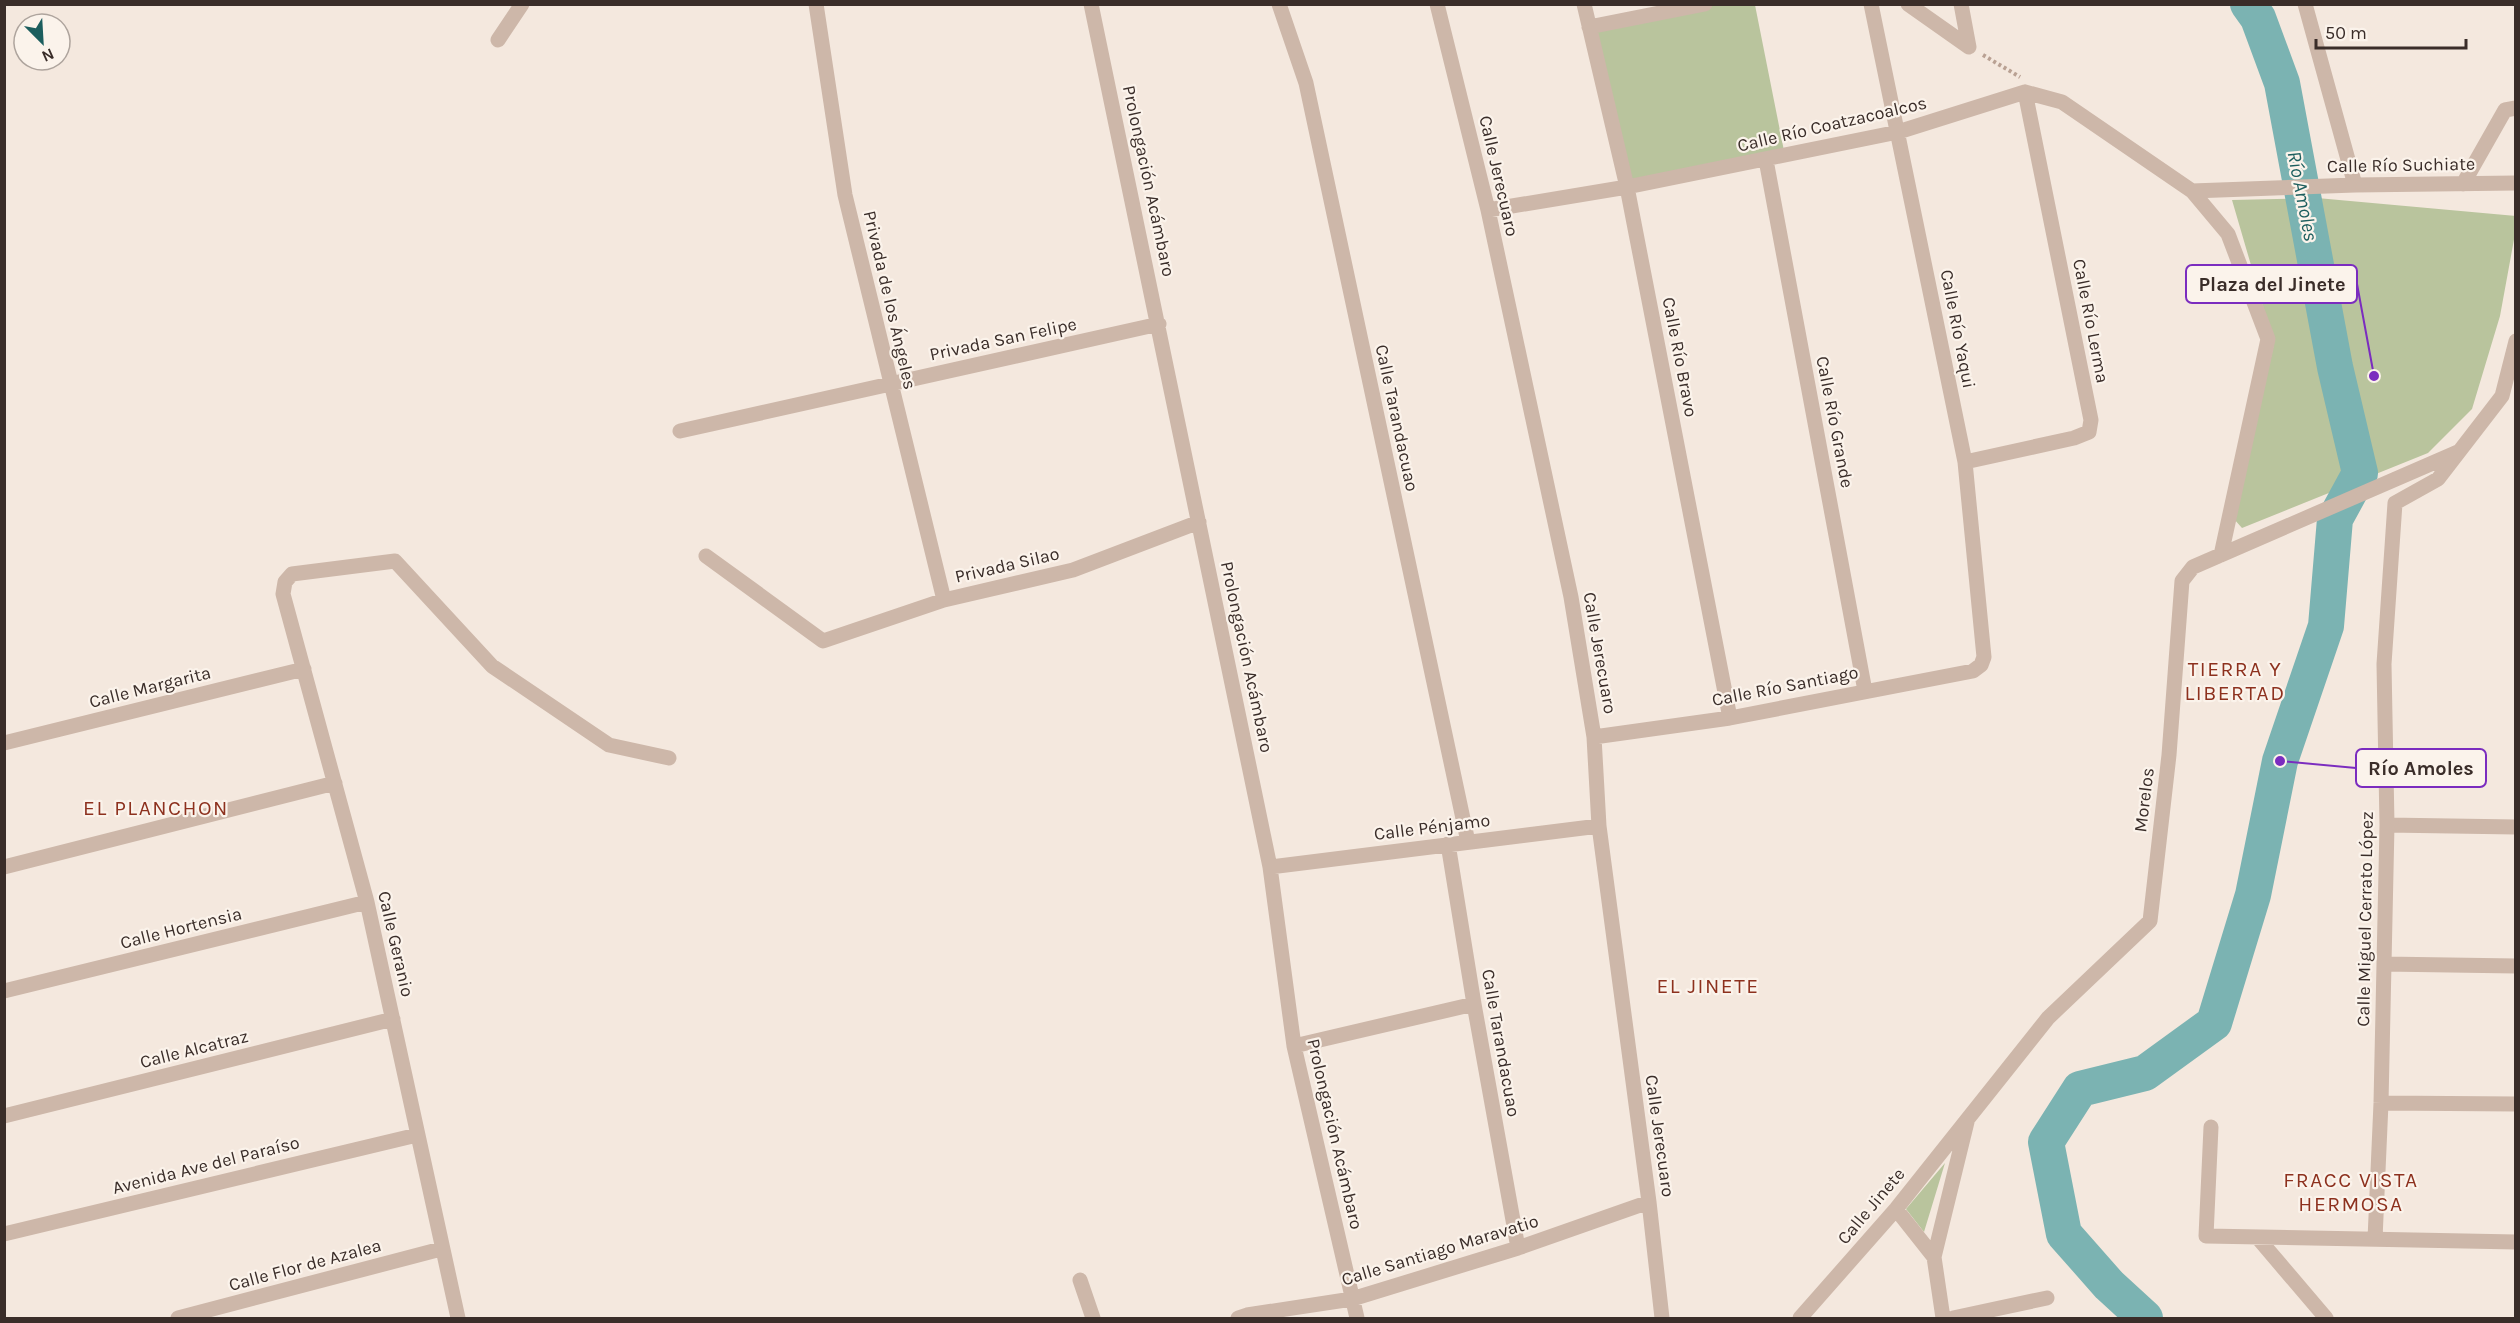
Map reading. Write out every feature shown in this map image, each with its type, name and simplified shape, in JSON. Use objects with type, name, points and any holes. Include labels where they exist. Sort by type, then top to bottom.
[{"type":"street","points":[[498,40],[522,4]]},
{"type":"street","name":"Privada de los Ángeles","points":[[816,4],[845,195],[944,600]]},
{"type":"street","name":"Prolongación Acámbaro","points":[[1091,4],[1270,867],[1294,1046],[1357,1318]]},
{"type":"street","name":"Calle Tarandacuao","points":[[1279,4],[1306,82],[1468,842]]},
{"type":"street","name":"Calle Jerecuaro","points":[[1437,4],[1488,210],[1571,597],[1594,737],[1599,826],[1649,1202],[1662,1318]]},
{"type":"street","name":"Calle Río Bravo","points":[[1584,4],[1628,187],[1730,718]]},
{"type":"street","points":[[1589,27],[1635,12],[1705,4]]},
{"type":"street","name":"Calle Río Yaqui","points":[[1871,4],[1965,462],[1984,657],[1981,664]]},
{"type":"street","points":[[1908,4],[1969,47]]},
{"type":"street","points":[[1961,4],[1969,47]]},
{"type":"street","points":[[2305,4],[2355,185]]},
{"type":"street","points":[[2025,86],[2062,102],[2192,191],[2228,234],[2268,339],[2221,555]]},
{"type":"street","name":"Calle Río Coatzacoalcos","points":[[1488,210],[1628,187],[1898,132],[2025,86]]},
{"type":"street","name":"Calle Río Lerma","points":[[1965,462],[2074,438],[2089,432],[2091,420],[2025,86]]},
{"type":"street","points":[[2463,184],[2505,110],[2516,108]]},
{"type":"street","name":"Calle Río Grande","points":[[1766,160],[1865,691]]},
{"type":"street","name":"Calle Río Suchiate","points":[[2192,191],[2355,185],[2516,183]]},
{"type":"street","name":"Privada San Felipe","points":[[680,431],[1159,324]]},
{"type":"street","points":[[2458,452],[2502,396],[2516,341]]},
{"type":"street","name":"Morelos","points":[[1968,1116],[2048,1018],[2150,921],[2169,755],[2182,581],[2193,567],[2458,452]]},
{"type":"street","name":"Calle Miguel Cerrato López","points":[[2375,1239],[2381,1103],[2387,825],[2384,664],[2395,503],[2439,478],[2458,452]]},
{"type":"street","name":"Privada Silao","points":[[706,556],[823,641],[944,600],[1073,570],[1198,522]]},
{"type":"street","name":"Calle Geranio","points":[[458,1318],[441,1249],[367,902],[283,594],[285,582],[292,574],[395,561],[492,666],[609,745],[669,758]]},
{"type":"street","name":"Calle Río Santiago","points":[[1594,737],[1730,718],[1973,671],[1981,664]]},
{"type":"street","name":"Calle Margarita","points":[[4,743],[304,669]]},
{"type":"street","points":[[4,867],[335,783]]},
{"type":"street","points":[[2387,825],[2516,827]]},
{"type":"street","name":"Calle Pénjamo","points":[[1270,867],[1599,826]]},
{"type":"street","name":"Calle Tarandacuao","points":[[1448,844],[1473,1004],[1518,1248]]},
{"type":"street","name":"Calle Hortensia","points":[[4,991],[367,902]]},
{"type":"street","points":[[2384,963],[2516,966]]},
{"type":"street","points":[[1294,1046],[1473,1004]]},
{"type":"street","name":"Calle Alcatraz","points":[[4,1116],[393,1019]]},
{"type":"street","points":[[2381,1103],[2516,1104]]},
{"type":"street","points":[[1943,1318],[1934,1257],[1968,1116]]},
{"type":"street","name":"Calle Jinete","points":[[1800,1318],[1896,1209],[1968,1116]]},
{"type":"street","points":[[2211,1127],[2206,1236],[2516,1242]]},
{"type":"street","name":"Avenida Ave del Paraíso","points":[[4,1234],[417,1135]]},
{"type":"street","name":"Calle Santiago Maravatio","points":[[1238,1318],[1352,1299],[1518,1248],[1649,1202]]},
{"type":"street","points":[[1896,1209],[1934,1257]]},
{"type":"street","points":[[2257,1237],[2326,1318]]},
{"type":"street","name":"Calle Flor de Azalea","points":[[178,1318],[441,1249]]},
{"type":"street","points":[[1080,1280],[1094,1318]]},
{"type":"street","points":[[1953,1318],[2047,1298]]},
{"type":"path","points":[[1969,47],[2025,86]]},
{"type":"green space","points":[[1705,5],[1755,5],[1785,156],[1627,187],[1589,27]]},
{"type":"green space","points":[[2317,198],[2516,216],[2515,234],[2500,316],[2472,409],[2428,453],[2242,528],[2234,519],[2274,344],[2232,200]]},
{"type":"green space","points":[[1945,1163],[1924,1232],[1906,1209]]},
{"type":"waterway","name":"Río Amoles","points":[[2145,1318],[2109,1285],[2064,1234],[2046,1142],[2080,1089],[2145,1073],[2214,1023],[2253,895],[2280,761],[2326,626],[2335,519],[2360,473],[2335,367],[2282,83],[2258,18],[2248,4]]},
{"type":"place","name":"Plaza del Jinete","points":[[2374,376]]},
{"type":"place","name":"Río Amoles","points":[[2280,761]]},
{"type":"district","name":"TIERRA Y LIBERTAD","points":[[2235,681]]},
{"type":"district","name":"EL PLANCHON","points":[[156,808]]},
{"type":"district","name":"EL JINETE","points":[[1708,986]]},
{"type":"district","name":"FRACC VISTA HERMOSA","points":[[2351,1192]]}]
